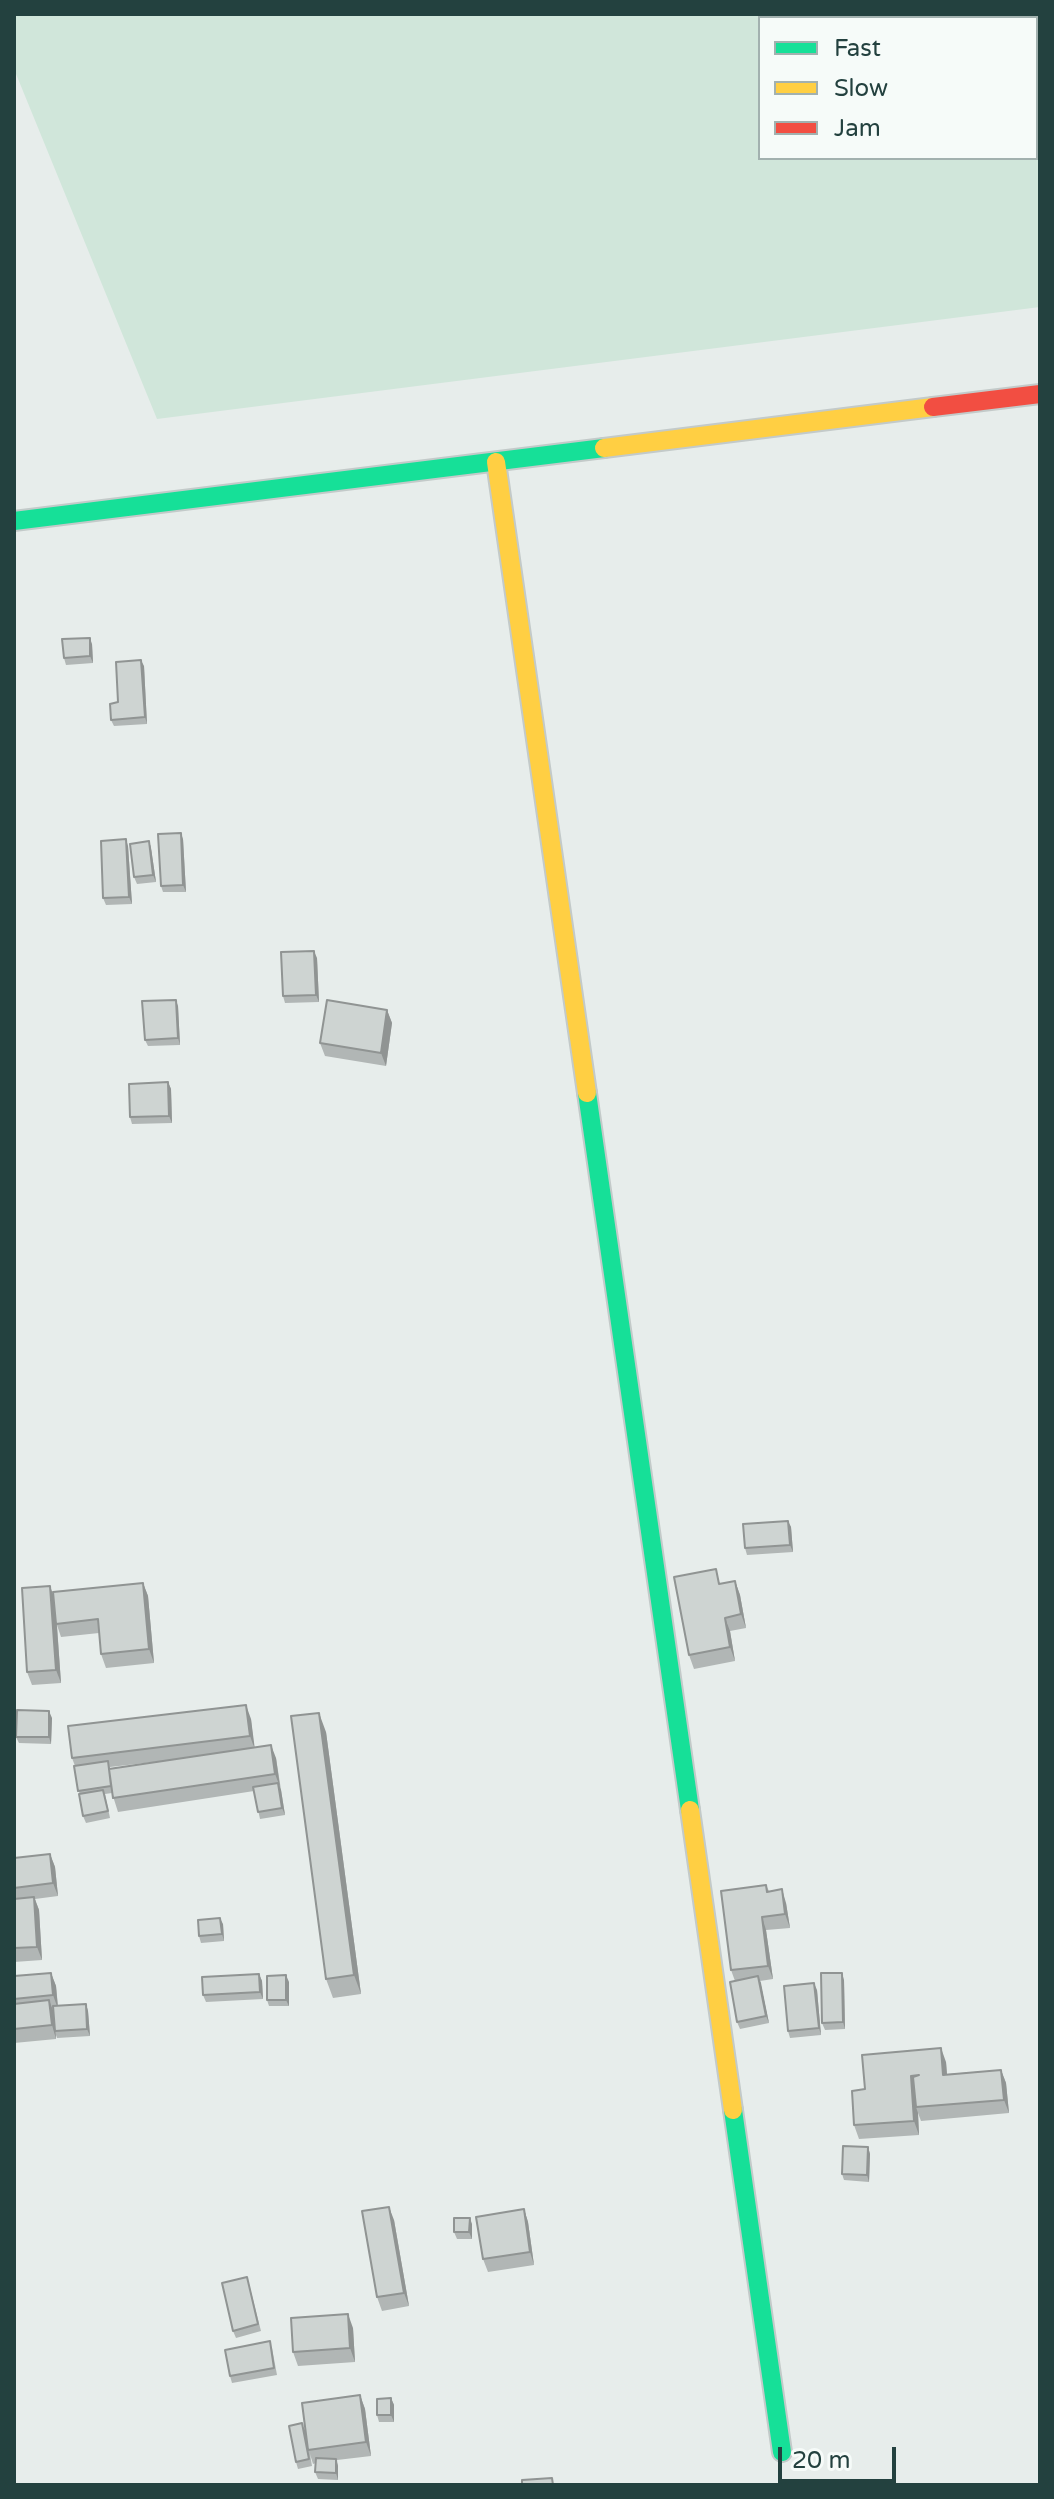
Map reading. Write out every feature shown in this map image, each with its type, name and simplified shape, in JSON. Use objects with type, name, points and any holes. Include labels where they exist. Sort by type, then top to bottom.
[{"type":"street","points":[[14,521],[1040,394]]},
{"type":"street","points":[[496,462],[782,2452]]},
{"type":"green space","points":[[14,14],[1040,14],[1040,307],[157,419],[14,69]]},
{"type":"building","points":[[90,638],[90,656],[64,658],[62,639]]},
{"type":"building","points":[[141,660],[145,717],[111,720],[110,704],[118,702],[116,662]]},
{"type":"building","points":[[181,833],[183,885],[161,886],[158,834]]},
{"type":"building","points":[[126,839],[129,897],[103,898],[101,841]]},
{"type":"building","points":[[149,841],[153,875],[134,877],[130,844]]},
{"type":"building","points":[[314,951],[316,995],[283,996],[281,952]]},
{"type":"building","points":[[176,1000],[178,1038],[145,1040],[142,1001]]},
{"type":"building","points":[[327,1000],[387,1010],[381,1053],[320,1043]]},
{"type":"building","points":[[168,1082],[169,1116],[130,1117],[129,1084]]},
{"type":"building","points":[[788,1521],[790,1545],[745,1548],[743,1524]]},
{"type":"building","points":[[716,1569],[719,1584],[735,1581],[741,1614],[725,1618],[730,1647],[689,1655],[674,1577]]},
{"type":"building","points":[[143,1583],[149,1649],[101,1654],[98,1619],[56,1624],[53,1592]]},
{"type":"building","points":[[50,1586],[56,1670],[27,1672],[22,1588]]},
{"type":"building","points":[[246,1705],[250,1736],[72,1758],[68,1726]]},
{"type":"building","points":[[17,1710],[49,1711],[49,1737],[16,1737]]},
{"type":"building","points":[[319,1713],[354,1975],[326,1979],[291,1716]]},
{"type":"building","points":[[271,1745],[275,1774],[113,1798],[109,1769]]},
{"type":"building","points":[[108,1761],[111,1786],[78,1791],[74,1766]]},
{"type":"building","points":[[278,1783],[282,1808],[258,1812],[253,1787]]},
{"type":"building","points":[[103,1790],[108,1811],[83,1816],[79,1794]]},
{"type":"building","points":[[50,1854],[53,1883],[14,1888],[14,1858]]},
{"type":"building","points":[[766,1885],[767,1892],[782,1889],[785,1914],[762,1917],[768,1966],[731,1970],[721,1891]]},
{"type":"building","points":[[34,1897],[37,1947],[14,1948],[14,1899]]},
{"type":"building","points":[[220,1918],[222,1934],[199,1936],[198,1920]]},
{"type":"building","points":[[51,1973],[53,1995],[14,1999],[14,1976]]},
{"type":"building","points":[[821,1973],[842,1973],[843,2022],[822,2023]]},
{"type":"building","points":[[259,1974],[260,1992],[203,1995],[202,1977]]},
{"type":"building","points":[[286,1975],[286,2000],[267,2000],[267,1976]]},
{"type":"building","points":[[758,1976],[766,2016],[737,2022],[730,1982]]},
{"type":"building","points":[[814,1983],[819,2028],[788,2031],[784,1986]]},
{"type":"building","points":[[49,2000],[52,2025],[14,2029],[14,2004]]},
{"type":"building","points":[[86,2004],[87,2029],[55,2031],[53,2006]]},
{"type":"building","points":[[941,2048],[943,2075],[1001,2070],[1004,2100],[916,2107],[913,2077],[919,2075],[911,2076],[914,2121],[854,2125],[852,2091],[865,2089],[862,2055]]},
{"type":"building","points":[[843,2146],[868,2147],[867,2175],[842,2174]]},
{"type":"building","points":[[389,2207],[404,2293],[377,2297],[362,2211]]},
{"type":"building","points":[[524,2209],[530,2252],[483,2259],[476,2217]]},
{"type":"building","points":[[454,2218],[470,2218],[469,2232],[454,2232]]},
{"type":"building","points":[[247,2277],[258,2324],[233,2331],[222,2283]]},
{"type":"building","points":[[348,2314],[350,2348],[293,2352],[291,2318]]},
{"type":"building","points":[[270,2341],[274,2368],[230,2376],[225,2350]]},
{"type":"building","points":[[360,2395],[366,2442],[308,2450],[302,2403]]},
{"type":"building","points":[[391,2398],[391,2415],[377,2415],[377,2399]]},
{"type":"building","points":[[302,2423],[309,2459],[296,2462],[289,2426]]},
{"type":"building","points":[[316,2458],[336,2459],[336,2473],[315,2472]]},
{"type":"building","points":[[552,2478],[553,2485],[522,2485],[522,2480]]},
{"type":"traffic: fast","points":[[14,521],[604,448]]},
{"type":"traffic: fast","points":[[587,1093],[690,1810]]},
{"type":"traffic: fast","points":[[733,2110],[782,2452]]},
{"type":"traffic: slow","points":[[604,448],[933,407]]},
{"type":"traffic: slow","points":[[496,462],[587,1093]]},
{"type":"traffic: slow","points":[[690,1810],[733,2110]]},
{"type":"traffic: jam","points":[[933,407],[1040,394]]}]
